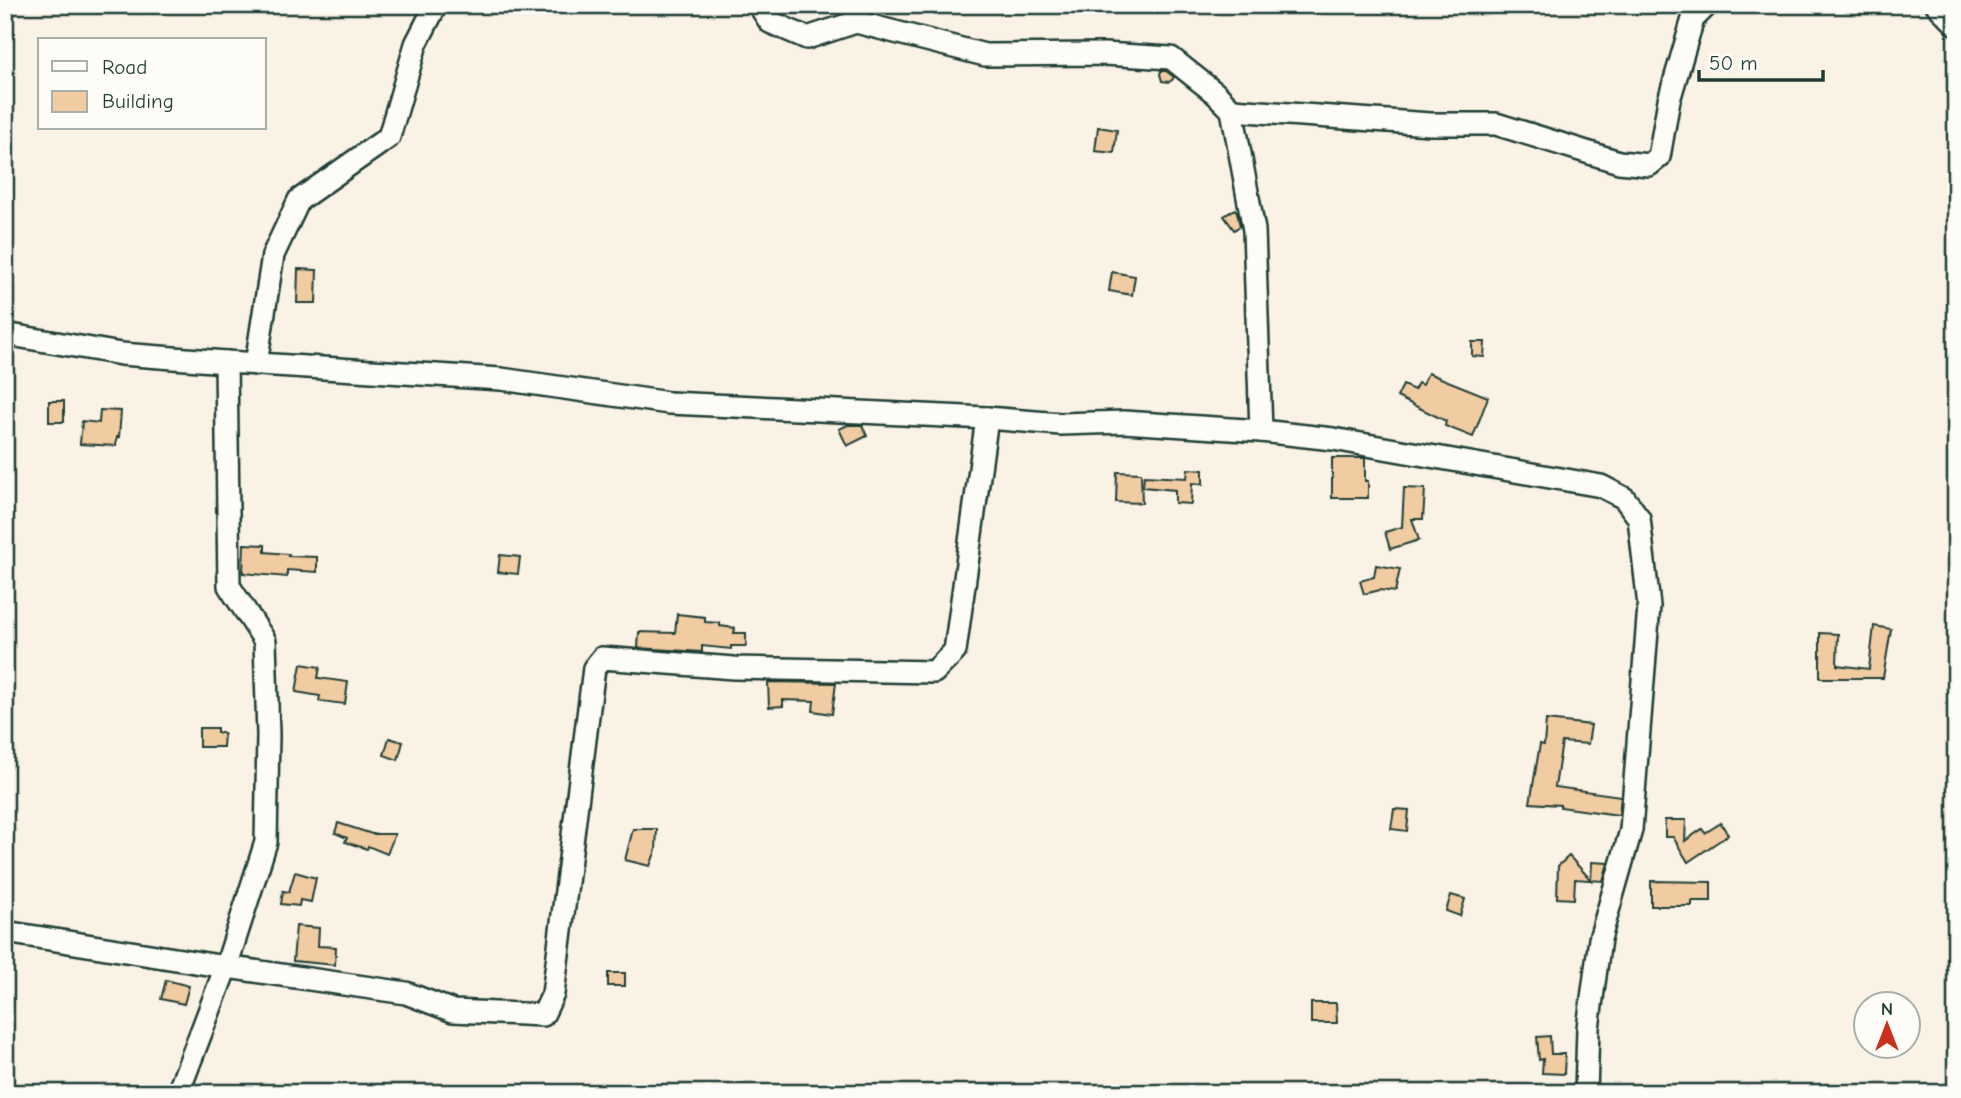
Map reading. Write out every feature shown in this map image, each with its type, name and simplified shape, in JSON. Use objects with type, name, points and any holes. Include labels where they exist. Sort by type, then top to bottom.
[{"type":"street","points":[[256,364],[273,255],[299,200],[389,137],[416,44],[436,5]]},
{"type":"street","points":[[759,5],[770,22],[807,38],[856,22],[985,55],[1104,54],[1171,58],[1215,93],[1232,110],[1254,230],[1261,431]]},
{"type":"street","points":[[1232,110],[1430,124],[1496,124],[1619,162],[1649,165],[1659,157],[1669,100],[1693,19],[1707,5]]},
{"type":"street","points":[[1937,5],[1956,24]]},
{"type":"street","points":[[5,334],[121,354],[500,379],[668,402],[1061,424],[1124,422],[1261,431],[1333,439],[1601,486],[1624,498],[1639,518],[1649,606],[1631,830],[1601,939],[1588,1028],[1586,1093]]},
{"type":"street","points":[[178,1093],[226,967],[266,842],[268,735],[265,641],[229,586],[226,362]]},
{"type":"street","points":[[5,932],[406,993],[453,1011],[543,1015],[553,995],[594,668],[602,658],[734,668],[934,672],[955,651],[987,418]]},
{"type":"building","points":[[1161,71],[1174,77],[1169,82],[1162,81]]},
{"type":"building","points":[[1098,127],[1117,130],[1114,153],[1095,151]]},
{"type":"building","points":[[1235,209],[1240,226],[1234,230],[1224,216]]},
{"type":"building","points":[[298,269],[317,270],[316,303],[297,303]]},
{"type":"building","points":[[1112,272],[1135,276],[1132,295],[1109,291]]},
{"type":"building","points":[[1472,342],[1485,342],[1484,357],[1472,356]]},
{"type":"building","points":[[1428,373],[1488,397],[1473,437],[1445,426],[1446,421],[1397,397],[1403,385],[1414,390],[1418,383],[1422,385]]},
{"type":"building","points":[[49,401],[64,401],[64,422],[49,422]]},
{"type":"building","points":[[100,410],[121,411],[116,446],[80,444],[82,421],[99,423]]},
{"type":"building","points":[[848,425],[862,425],[867,436],[847,446],[839,429]]},
{"type":"building","points":[[1332,458],[1365,458],[1368,498],[1332,498]]},
{"type":"building","points":[[1188,469],[1203,470],[1203,484],[1192,483],[1191,504],[1175,503],[1175,490],[1143,487],[1144,476],[1187,478]]},
{"type":"building","points":[[1117,472],[1141,473],[1142,503],[1116,502]]},
{"type":"building","points":[[1404,488],[1425,489],[1423,519],[1412,519],[1419,540],[1390,549],[1385,532],[1402,527]]},
{"type":"building","points":[[244,544],[265,545],[265,552],[317,557],[317,572],[287,570],[287,577],[243,573]]},
{"type":"building","points":[[500,555],[520,557],[518,574],[498,572]]},
{"type":"building","points":[[1376,565],[1400,569],[1395,592],[1380,590],[1364,594],[1360,581],[1374,577]]},
{"type":"building","points":[[677,614],[705,617],[705,622],[735,628],[734,633],[746,633],[746,646],[731,646],[731,649],[702,646],[702,652],[638,648],[639,632],[675,633]]},
{"type":"building","points":[[1874,626],[1891,629],[1883,678],[1820,678],[1820,633],[1838,634],[1837,665],[1869,669]]},
{"type":"building","points":[[301,664],[320,667],[318,678],[348,682],[345,704],[319,701],[320,696],[296,692]]},
{"type":"building","points":[[768,682],[836,683],[832,714],[813,711],[814,701],[783,700],[783,706],[769,707]]},
{"type":"building","points":[[1546,720],[1591,725],[1588,744],[1562,742],[1555,787],[1621,796],[1619,815],[1530,803],[1540,744],[1544,745]]},
{"type":"building","points":[[199,728],[217,728],[217,733],[224,733],[223,747],[199,747]]},
{"type":"building","points":[[389,738],[403,742],[398,760],[384,755]]},
{"type":"building","points":[[1394,809],[1409,810],[1407,831],[1391,829]]},
{"type":"building","points":[[1665,820],[1686,820],[1685,841],[1702,829],[1705,833],[1721,823],[1728,835],[1688,862],[1673,837],[1665,837]]},
{"type":"building","points":[[338,823],[372,834],[395,834],[387,854],[368,846],[367,849],[345,842],[347,838],[335,833]]},
{"type":"building","points":[[633,829],[657,829],[656,850],[650,866],[625,860]]},
{"type":"building","points":[[1569,856],[1591,880],[1592,862],[1608,863],[1603,881],[1575,879],[1574,899],[1557,898],[1558,866]]},
{"type":"building","points":[[295,872],[316,878],[311,902],[300,900],[299,906],[281,904],[283,891],[289,892]]},
{"type":"building","points":[[1651,881],[1711,882],[1711,901],[1692,901],[1692,906],[1651,906]]},
{"type":"building","points":[[1451,895],[1465,899],[1460,916],[1446,911]]},
{"type":"building","points":[[296,926],[319,928],[318,946],[336,947],[335,965],[293,961]]},
{"type":"building","points":[[608,973],[625,973],[625,986],[608,986]]},
{"type":"building","points":[[166,980],[189,986],[184,1004],[161,999]]},
{"type":"building","points":[[1311,1003],[1336,1003],[1337,1023],[1311,1023]]},
{"type":"building","points":[[1550,1036],[1551,1054],[1565,1054],[1564,1074],[1542,1073],[1543,1059],[1539,1060],[1537,1037]]}]
